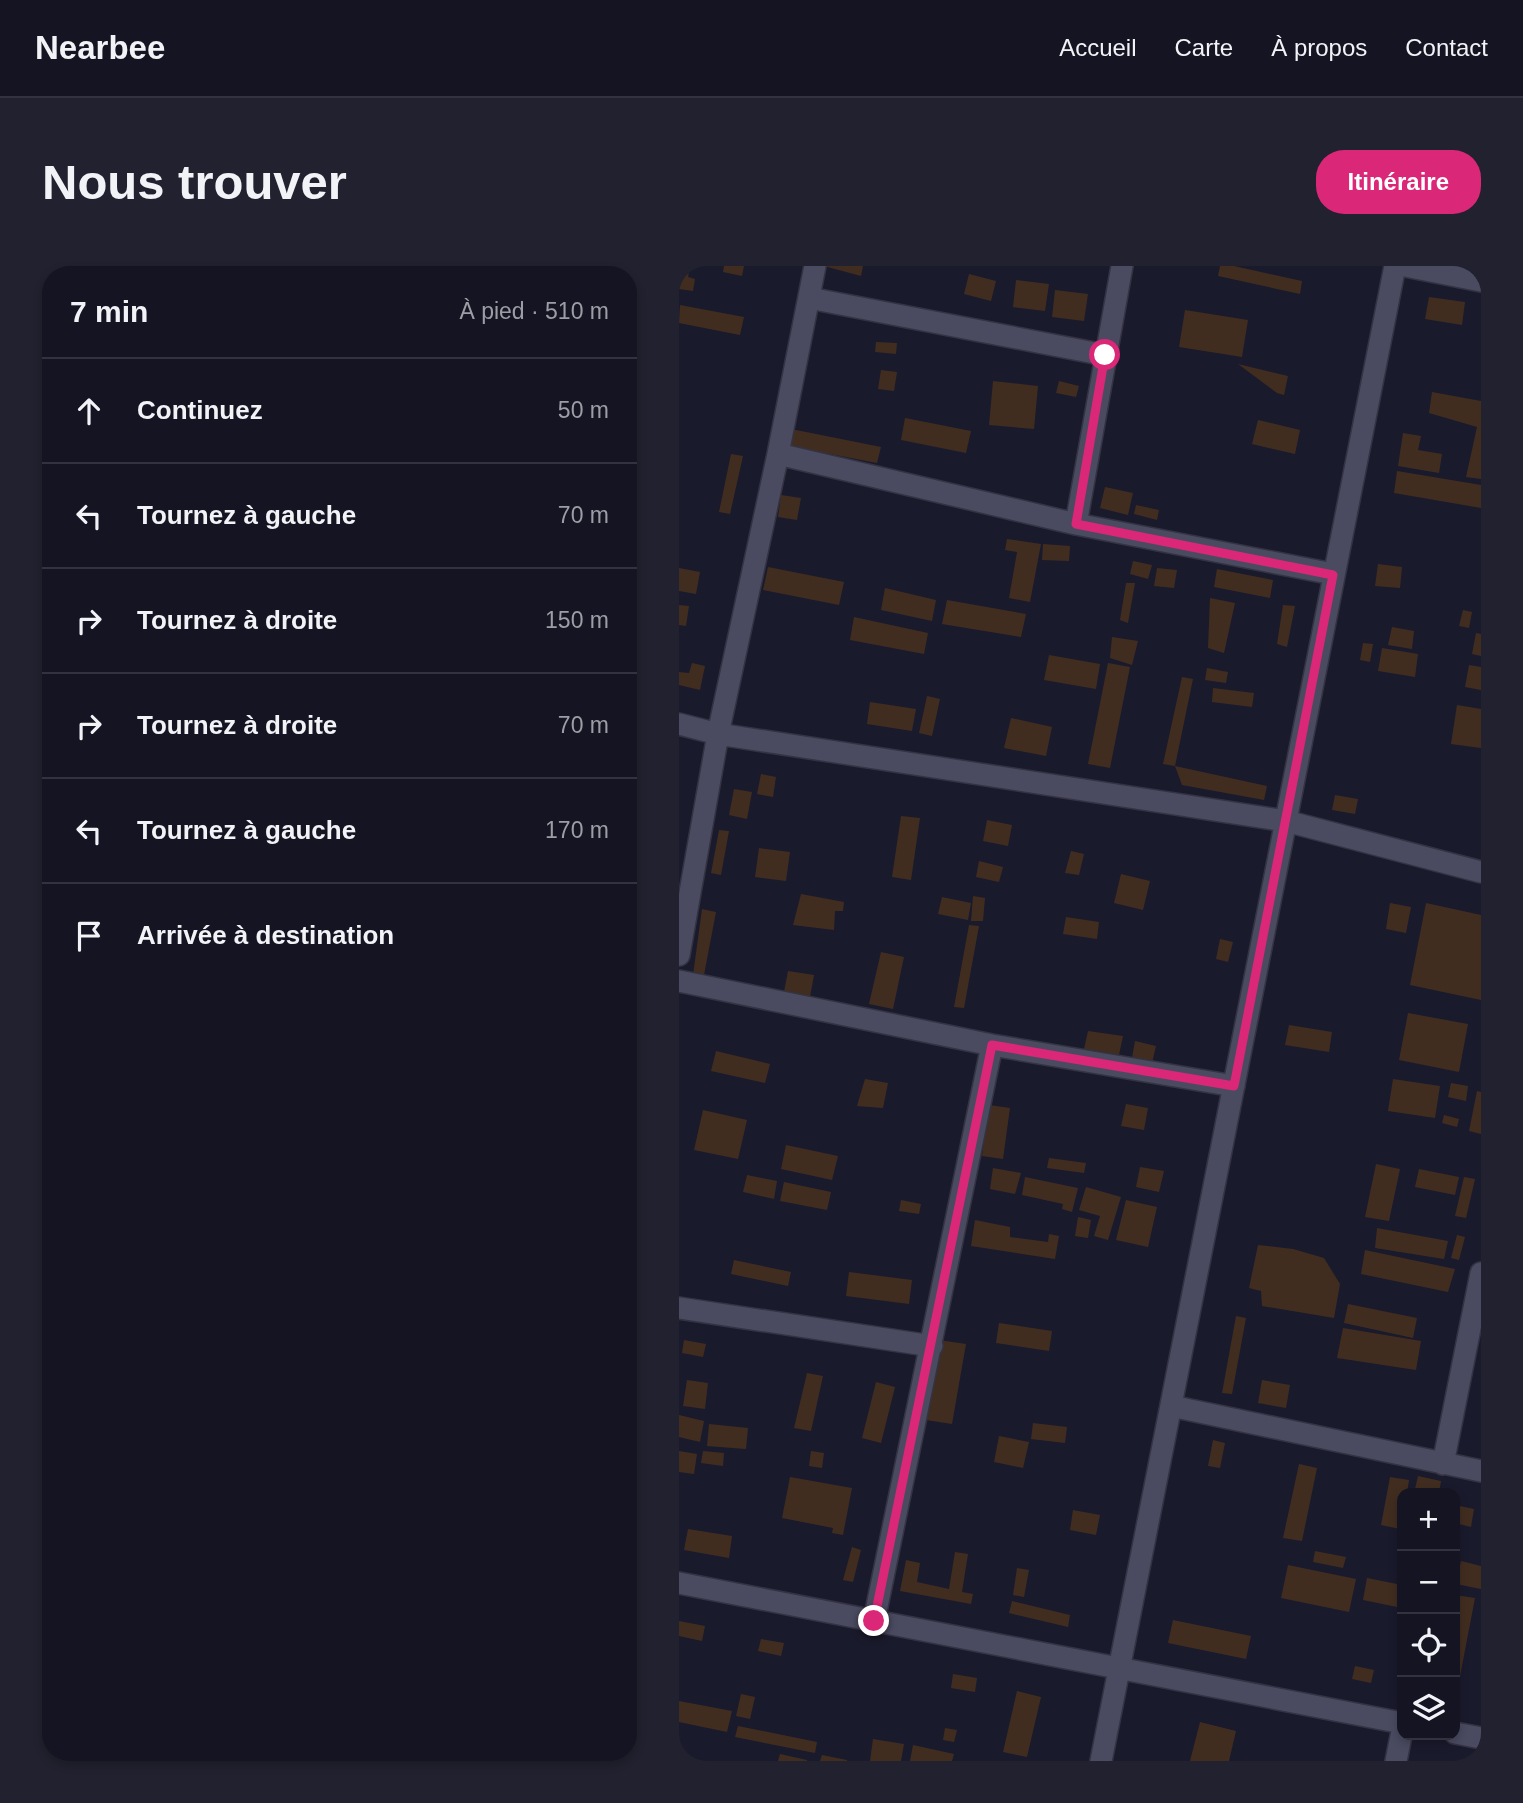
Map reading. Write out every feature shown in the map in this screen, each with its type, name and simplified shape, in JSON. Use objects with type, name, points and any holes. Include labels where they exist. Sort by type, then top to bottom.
[{"type":"street","points":[[679,955],[718,734],[815,266]]},
{"type":"street","points":[[1076,524],[1122,266]]},
{"type":"street","points":[[1101,1761],[1395,266]]},
{"type":"street","points":[[1405,266],[1481,281]]},
{"type":"street","points":[[809,298],[1105,355]]},
{"type":"street","points":[[778,454],[1076,524],[1333,575]]},
{"type":"street","points":[[679,724],[718,734],[1286,821],[1481,872]]},
{"type":"street","points":[[679,981],[992,1045],[1234,1086]]},
{"type":"street","points":[[874,1621],[992,1045]]},
{"type":"street","points":[[1443,1464],[1481,1273]]},
{"type":"street","points":[[679,1308],[932,1346]]},
{"type":"street","points":[[1171,1406],[1481,1471]]},
{"type":"street","points":[[679,1583],[1397,1722]]},
{"type":"street","points":[[1460,1734],[1481,1738]]},
{"type":"street","points":[[1397,1761],[1400,1740]]},
{"type":"building","points":[[679,266],[690,266],[688,277],[695,279],[693,291],[679,289]]},
{"type":"building","points":[[724,266],[744,266],[742,276],[723,272]]},
{"type":"building","points":[[824,266],[863,266],[861,276]]},
{"type":"building","points":[[1220,266],[1234,266],[1302,281],[1300,294],[1218,276]]},
{"type":"building","points":[[969,274],[996,281],[991,301],[964,294]]},
{"type":"building","points":[[1016,280],[1049,284],[1045,311],[1013,307]]},
{"type":"building","points":[[1055,290],[1088,294],[1084,321],[1052,317]]},
{"type":"building","points":[[1429,297],[1465,302],[1462,325],[1425,319]]},
{"type":"building","points":[[680,305],[744,317],[740,335],[679,323]]},
{"type":"building","points":[[1185,310],[1248,320],[1242,357],[1179,347]]},
{"type":"building","points":[[876,342],[897,343],[896,354],[875,352]]},
{"type":"building","points":[[1238,364],[1288,376],[1284,395],[1277,393]]},
{"type":"building","points":[[881,370],[897,372],[894,391],[878,389]]},
{"type":"building","points":[[993,381],[1038,386],[1034,429],[989,425]]},
{"type":"building","points":[[1059,381],[1079,386],[1076,397],[1056,393]]},
{"type":"building","points":[[1432,392],[1481,401],[1481,479],[1466,477],[1477,427],[1429,413]]},
{"type":"building","points":[[905,418],[971,431],[966,453],[901,440]]},
{"type":"building","points":[[1258,420],[1300,430],[1295,454],[1252,444]]},
{"type":"building","points":[[791,429],[881,447],[877,463],[788,446]]},
{"type":"building","points":[[1403,433],[1421,436],[1418,450],[1442,454],[1439,473],[1398,466]]},
{"type":"building","points":[[731,454],[743,456],[730,514],[719,512]]},
{"type":"building","points":[[1397,471],[1481,485],[1481,508],[1394,493]]},
{"type":"building","points":[[1105,487],[1133,493],[1128,515],[1100,508]]},
{"type":"building","points":[[781,495],[801,498],[797,520],[778,517]]},
{"type":"building","points":[[1136,505],[1159,510],[1157,520],[1134,514]]},
{"type":"building","points":[[1007,539],[1041,544],[1030,602],[1009,598],[1017,552],[1005,550]]},
{"type":"building","points":[[1043,544],[1070,546],[1069,561],[1042,560]]},
{"type":"building","points":[[1133,561],[1152,565],[1148,579],[1130,574]]},
{"type":"building","points":[[1378,564],[1402,567],[1400,588],[1375,586]]},
{"type":"building","points":[[768,567],[844,582],[839,605],[763,590]]},
{"type":"building","points":[[679,568],[700,572],[696,594],[679,591]]},
{"type":"building","points":[[1157,568],[1177,570],[1174,588],[1154,586]]},
{"type":"building","points":[[1217,569],[1273,580],[1270,598],[1214,587]]},
{"type":"building","points":[[1126,583],[1135,583],[1128,623],[1120,620]]},
{"type":"building","points":[[885,588],[936,600],[932,621],[881,610]]},
{"type":"building","points":[[1210,598],[1235,603],[1224,653],[1208,648]]},
{"type":"building","points":[[947,600],[1026,614],[1021,637],[942,624]]},
{"type":"building","points":[[679,605],[689,606],[686,626],[679,625]]},
{"type":"building","points":[[1283,605],[1295,606],[1287,647],[1277,644]]},
{"type":"building","points":[[1463,610],[1472,612],[1469,628],[1459,626]]},
{"type":"building","points":[[854,617],[928,633],[924,654],[850,640]]},
{"type":"building","points":[[1392,627],[1414,631],[1412,649],[1388,645]]},
{"type":"building","points":[[1476,633],[1481,634],[1481,656],[1472,654]]},
{"type":"building","points":[[1112,637],[1138,641],[1132,665],[1110,658]]},
{"type":"building","points":[[1363,643],[1373,644],[1370,662],[1360,660]]},
{"type":"building","points":[[1382,648],[1418,654],[1415,677],[1378,671]]},
{"type":"building","points":[[1049,655],[1100,664],[1096,689],[1044,680]]},
{"type":"building","points":[[692,663],[705,666],[700,690],[679,685],[679,672],[689,673]]},
{"type":"building","points":[[1108,663],[1130,667],[1110,768],[1088,764]]},
{"type":"building","points":[[1469,665],[1481,667],[1481,690],[1465,687]]},
{"type":"building","points":[[1207,668],[1228,672],[1226,683],[1205,680]]},
{"type":"building","points":[[1182,677],[1193,679],[1175,766],[1163,764]]},
{"type":"building","points":[[1213,688],[1254,693],[1252,707],[1212,702]]},
{"type":"building","points":[[927,696],[940,699],[932,736],[919,733]]},
{"type":"building","points":[[870,702],[916,709],[912,731],[867,724]]},
{"type":"building","points":[[1457,705],[1481,709],[1481,748],[1451,744]]},
{"type":"building","points":[[1011,718],[1052,727],[1046,756],[1004,748]]},
{"type":"building","points":[[1175,766],[1267,786],[1264,800],[1182,785]]},
{"type":"building","points":[[761,774],[776,777],[773,797],[757,794]]},
{"type":"building","points":[[734,789],[752,792],[747,819],[729,815]]},
{"type":"building","points":[[1335,795],[1358,799],[1355,814],[1332,810]]},
{"type":"building","points":[[901,816],[920,818],[911,880],[892,877]]},
{"type":"building","points":[[987,820],[1012,825],[1008,846],[983,841]]},
{"type":"building","points":[[719,830],[729,831],[721,875],[711,873]]},
{"type":"building","points":[[759,848],[790,852],[786,881],[755,877]]},
{"type":"building","points":[[1071,851],[1084,854],[1079,875],[1065,873]]},
{"type":"building","points":[[979,861],[1003,867],[999,882],[976,877]]},
{"type":"building","points":[[1121,874],[1150,881],[1143,910],[1114,903]]},
{"type":"building","points":[[801,894],[844,902],[843,911],[835,911],[834,930],[793,925]]},
{"type":"building","points":[[973,896],[985,898],[983,921],[971,921]]},
{"type":"building","points":[[942,897],[971,903],[968,920],[938,914]]},
{"type":"building","points":[[1390,903],[1411,907],[1406,933],[1386,929]]},
{"type":"building","points":[[1426,903],[1481,915],[1481,1000],[1410,985]]},
{"type":"building","points":[[702,909],[716,912],[704,975],[693,975]]},
{"type":"building","points":[[1066,917],[1099,922],[1097,939],[1063,934]]},
{"type":"building","points":[[969,925],[979,926],[964,1008],[954,1007]]},
{"type":"building","points":[[1220,939],[1233,942],[1228,962],[1216,959]]},
{"type":"building","points":[[881,952],[904,957],[893,1009],[869,1004]]},
{"type":"building","points":[[788,971],[814,975],[810,997],[784,992]]},
{"type":"building","points":[[1408,1013],[1468,1024],[1459,1072],[1399,1060]]},
{"type":"building","points":[[1289,1025],[1332,1032],[1329,1052],[1285,1045]]},
{"type":"building","points":[[1088,1031],[1123,1036],[1119,1055],[1084,1049]]},
{"type":"building","points":[[1135,1041],[1156,1046],[1152,1063],[1132,1058]]},
{"type":"building","points":[[716,1051],[770,1064],[765,1083],[711,1071]]},
{"type":"building","points":[[865,1079],[888,1083],[883,1108],[857,1106]]},
{"type":"building","points":[[1393,1079],[1440,1086],[1435,1118],[1388,1111]]},
{"type":"building","points":[[1451,1083],[1468,1086],[1466,1101],[1448,1097]]},
{"type":"building","points":[[1477,1091],[1481,1092],[1481,1134],[1469,1131]]},
{"type":"building","points":[[1126,1104],[1148,1108],[1144,1130],[1121,1126]]},
{"type":"building","points":[[989,1105],[1010,1108],[1003,1159],[982,1156]]},
{"type":"building","points":[[703,1110],[747,1120],[738,1159],[694,1150]]},
{"type":"building","points":[[1444,1115],[1459,1119],[1457,1127],[1442,1123]]},
{"type":"building","points":[[786,1145],[838,1156],[832,1180],[781,1169]]},
{"type":"building","points":[[1049,1158],[1086,1163],[1084,1173],[1047,1168]]},
{"type":"building","points":[[1376,1164],[1400,1169],[1389,1221],[1365,1217]]},
{"type":"building","points":[[1140,1167],[1164,1171],[1159,1192],[1136,1187]]},
{"type":"building","points":[[993,1168],[1021,1173],[1015,1194],[990,1189]]},
{"type":"building","points":[[1419,1169],[1459,1177],[1455,1195],[1415,1187]]},
{"type":"building","points":[[747,1175],[777,1181],[774,1199],[743,1192]]},
{"type":"building","points":[[1025,1177],[1078,1188],[1072,1212],[1062,1209],[1063,1204],[1022,1195]]},
{"type":"building","points":[[1464,1177],[1475,1179],[1466,1218],[1455,1216]]},
{"type":"building","points":[[784,1182],[831,1192],[827,1210],[780,1201]]},
{"type":"building","points":[[1086,1187],[1121,1197],[1108,1240],[1094,1236],[1100,1216],[1079,1210]]},
{"type":"building","points":[[901,1200],[921,1204],[919,1214],[899,1211]]},
{"type":"building","points":[[1126,1200],[1157,1207],[1148,1247],[1116,1240]]},
{"type":"building","points":[[1078,1217],[1091,1220],[1088,1238],[1075,1236]]},
{"type":"building","points":[[975,1220],[1010,1227],[1010,1237],[1048,1242],[1049,1234],[1059,1236],[1055,1259],[971,1246]]},
{"type":"building","points":[[1377,1228],[1448,1241],[1444,1259],[1375,1248]]},
{"type":"building","points":[[1457,1235],[1465,1237],[1459,1260],[1451,1258]]},
{"type":"building","points":[[1258,1245],[1293,1249],[1324,1258],[1340,1284],[1334,1318],[1262,1306],[1261,1291],[1249,1288]]},
{"type":"building","points":[[1365,1250],[1455,1269],[1448,1292],[1361,1274]]},
{"type":"building","points":[[734,1260],[791,1272],[788,1286],[731,1274]]},
{"type":"building","points":[[849,1272],[912,1280],[909,1304],[846,1296]]},
{"type":"building","points":[[1348,1304],[1417,1318],[1413,1338],[1344,1323]]},
{"type":"building","points":[[1236,1316],[1246,1318],[1232,1394],[1222,1393]]},
{"type":"building","points":[[999,1323],[1052,1331],[1049,1351],[996,1343]]},
{"type":"building","points":[[1343,1328],[1421,1341],[1416,1370],[1337,1358]]},
{"type":"building","points":[[684,1340],[706,1344],[703,1357],[682,1353]]},
{"type":"building","points":[[939,1340],[966,1344],[952,1424],[926,1420]]},
{"type":"building","points":[[807,1373],[823,1376],[811,1431],[794,1428]]},
{"type":"building","points":[[687,1380],[708,1383],[705,1409],[683,1406]]},
{"type":"building","points":[[1262,1380],[1290,1385],[1286,1408],[1258,1403]]},
{"type":"building","points":[[876,1382],[895,1387],[881,1443],[862,1438]]},
{"type":"building","points":[[679,1415],[704,1421],[700,1442],[679,1437]]},
{"type":"building","points":[[1033,1423],[1067,1427],[1065,1443],[1031,1439]]},
{"type":"building","points":[[709,1424],[748,1428],[746,1449],[707,1446]]},
{"type":"building","points":[[999,1436],[1029,1442],[1023,1468],[994,1462]]},
{"type":"building","points":[[1213,1440],[1225,1443],[1220,1468],[1208,1466]]},
{"type":"building","points":[[679,1451],[697,1454],[694,1474],[679,1472]]},
{"type":"building","points":[[703,1451],[724,1453],[723,1466],[701,1463]]},
{"type":"building","points":[[811,1451],[824,1453],[822,1468],[809,1466]]},
{"type":"building","points":[[1299,1464],[1317,1468],[1302,1541],[1283,1538]]},
{"type":"building","points":[[1418,1476],[1441,1481],[1440,1488],[1415,1488]]},
{"type":"building","points":[[790,1477],[852,1488],[843,1535],[832,1533],[833,1528],[782,1518]]},
{"type":"building","points":[[1390,1477],[1409,1480],[1408,1488],[1397,1488],[1397,1528],[1381,1525]]},
{"type":"building","points":[[1460,1506],[1474,1509],[1471,1527],[1460,1524]]},
{"type":"building","points":[[1073,1510],[1100,1515],[1096,1535],[1070,1530]]},
{"type":"building","points":[[688,1529],[732,1536],[729,1558],[684,1550]]},
{"type":"building","points":[[852,1547],[861,1550],[853,1582],[843,1580]]},
{"type":"building","points":[[1315,1551],[1346,1557],[1343,1568],[1313,1562]]},
{"type":"building","points":[[955,1552],[968,1554],[962,1592],[973,1594],[971,1604],[900,1591],[906,1560],[920,1563],[917,1582],[949,1589]]},
{"type":"building","points":[[1461,1561],[1481,1566],[1481,1589],[1460,1585]]},
{"type":"building","points":[[1288,1565],[1356,1579],[1349,1612],[1281,1598]]},
{"type":"building","points":[[1017,1568],[1029,1570],[1024,1597],[1013,1595]]},
{"type":"building","points":[[1367,1578],[1397,1584],[1397,1607],[1363,1600]]},
{"type":"building","points":[[1460,1596],[1475,1598],[1460,1676]]},
{"type":"building","points":[[1012,1601],[1070,1615],[1068,1627],[1009,1613]]},
{"type":"building","points":[[1173,1620],[1251,1636],[1246,1659],[1168,1643]]},
{"type":"building","points":[[679,1621],[705,1626],[702,1641],[679,1636]]},
{"type":"building","points":[[761,1639],[784,1643],[781,1656],[758,1651]]},
{"type":"building","points":[[1355,1666],[1374,1670],[1371,1683],[1352,1679]]},
{"type":"building","points":[[953,1674],[977,1678],[975,1692],[951,1688]]},
{"type":"building","points":[[1017,1691],[1041,1697],[1027,1757],[1003,1752]]},
{"type":"building","points":[[741,1694],[755,1697],[750,1719],[736,1716]]},
{"type":"building","points":[[679,1701],[732,1711],[727,1732],[679,1722]]},
{"type":"building","points":[[1200,1722],[1236,1731],[1229,1761],[1190,1761]]},
{"type":"building","points":[[738,1726],[817,1742],[815,1753],[735,1737]]},
{"type":"building","points":[[945,1728],[957,1730],[954,1742],[943,1740]]},
{"type":"building","points":[[873,1739],[904,1744],[901,1761],[870,1761]]},
{"type":"building","points":[[913,1745],[954,1754],[952,1761],[910,1761]]},
{"type":"building","points":[[780,1754],[807,1760],[807,1761],[778,1761]]},
{"type":"building","points":[[822,1755],[847,1760],[847,1761],[820,1761]]},
{"type":"route","points":[[874,1621],[992,1045],[1234,1086],[1333,575],[1076,524],[1105,355]]}]
